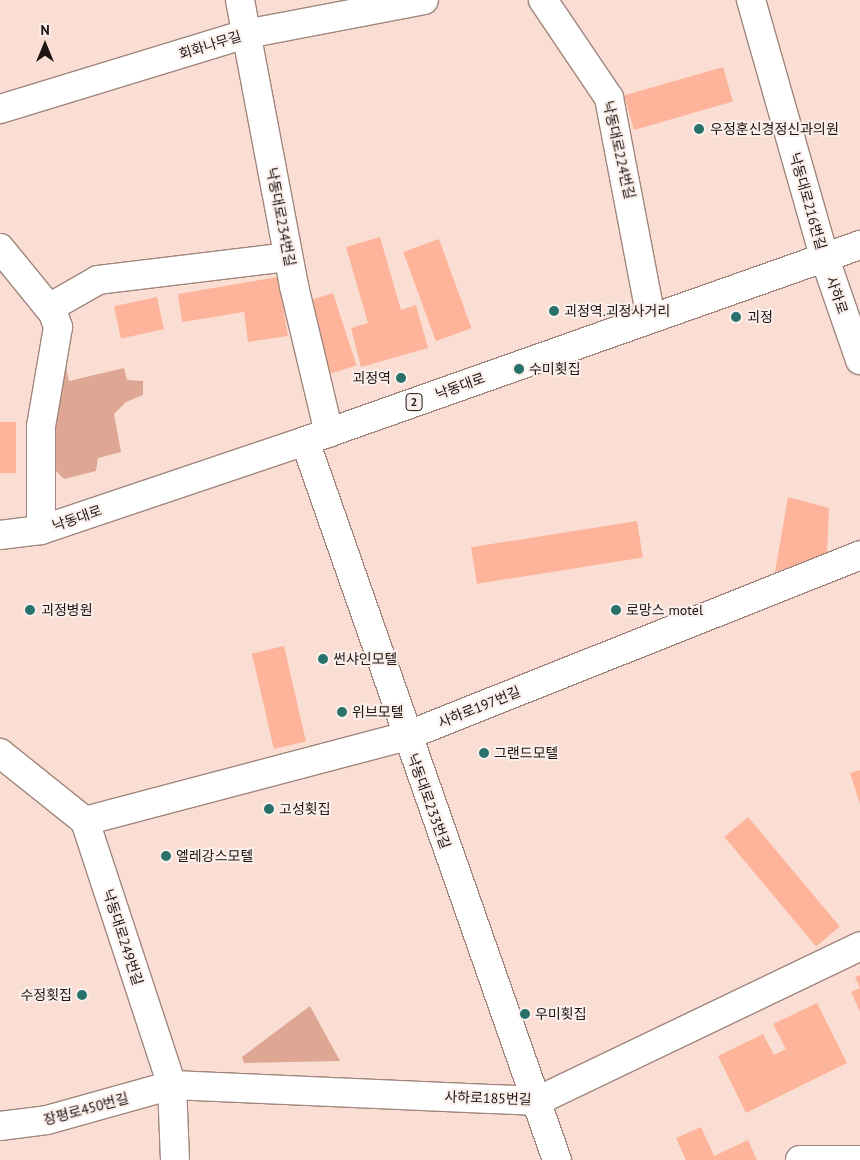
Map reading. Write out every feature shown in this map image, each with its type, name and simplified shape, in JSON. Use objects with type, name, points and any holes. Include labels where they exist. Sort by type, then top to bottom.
[{"type":"street","name":"낙동대로234번길","points":[[240,0],[288,257],[317,437]]},
{"type":"street","name":"회화나무길","points":[[0,109],[246,34],[424,0]]},
{"type":"street","name":"낙동대로224번길","points":[[543,0],[609,98],[651,318]]},
{"type":"street","name":"낙동대로216번길","points":[[750,0],[825,259]]},
{"type":"street","name":"낙동대로","points":[[0,535],[41,530],[317,437],[651,318],[825,259],[860,245]]},
{"type":"street","points":[[0,248],[49,308],[58,327],[40,426],[41,530]]},
{"type":"street","points":[[49,308],[98,280],[288,257]]},
{"type":"street","name":"사하로","points":[[825,259],[860,360]]},
{"type":"street","name":"낙동대로233번길","points":[[317,437],[406,736],[557,1160]]},
{"type":"street","name":"사하로197번길","points":[[85,821],[406,736],[860,555]]},
{"type":"street","points":[[0,753],[85,821]]},
{"type":"street","name":"낙동대로249번길","points":[[85,821],[172,1085],[175,1160]]},
{"type":"street","name":"사하로185번길","points":[[172,1085],[536,1101],[860,946]]},
{"type":"street","name":"장평로450번길","points":[[0,1126],[47,1120],[172,1085]]},
{"type":"street","points":[[800,1160],[860,1160]]},
{"type":"shaded area","points":[[66,367],[69,381],[124,368],[127,380],[143,381],[143,395],[126,402],[114,414],[121,452],[98,458],[96,471],[64,479],[52,467],[51,410],[60,368]]},
{"type":"shaded area","points":[[310,1006],[340,1061],[244,1063],[242,1057]]},
{"type":"building","points":[[723,67],[733,102],[634,130],[624,95]]},
{"type":"building","points":[[380,237],[401,310],[416,305],[428,348],[361,367],[351,328],[368,323],[346,247]]},
{"type":"building","points":[[439,239],[471,328],[436,341],[403,252]]},
{"type":"building","points":[[278,277],[288,336],[248,342],[244,312],[182,322],[178,294]]},
{"type":"building","points":[[333,293],[356,365],[329,374],[305,302]]},
{"type":"building","points":[[157,297],[164,329],[121,338],[114,306]]},
{"type":"building","points":[[0,422],[16,422],[16,473],[0,473]]},
{"type":"building","points":[[788,497],[829,508],[827,555],[775,572]]},
{"type":"building","points":[[637,521],[643,558],[477,584],[471,547]]},
{"type":"building","points":[[284,646],[306,741],[274,749],[252,653]]},
{"type":"building","points":[[860,770],[860,804],[850,773]]},
{"type":"building","points":[[748,817],[840,927],[816,946],[724,837]]},
{"type":"building","points":[[860,975],[860,988],[855,977]]},
{"type":"building","points":[[860,988],[860,1012],[851,992]]},
{"type":"building","points":[[817,1003],[847,1063],[746,1113],[718,1056],[763,1034],[774,1055],[786,1049],[773,1024]]},
{"type":"building","points":[[701,1127],[714,1156],[748,1140],[757,1160],[686,1160],[676,1138]]},
{"type":"place","name":"우정훈신경정신과의원","points":[[699,129]]},
{"type":"place","name":"괴정역.괴정사거리","points":[[554,311]]},
{"type":"place","name":"괴정","points":[[736,317]]},
{"type":"place","name":"수미횟집","points":[[519,369]]},
{"type":"place","name":"괴정역","points":[[401,378]]},
{"type":"place","name":"괴정병원","points":[[30,610]]},
{"type":"place","name":"로망스 motel","points":[[616,610]]},
{"type":"place","name":"썬샤인모텔","points":[[323,659]]},
{"type":"place","name":"위브모텔","points":[[342,712]]},
{"type":"place","name":"그랜드모텔","points":[[484,753]]},
{"type":"place","name":"고성횟집","points":[[269,809]]},
{"type":"place","name":"엘레강스모텔","points":[[166,856]]},
{"type":"place","name":"수정횟집","points":[[82,995]]},
{"type":"place","name":"우미횟집","points":[[525,1014]]}]
